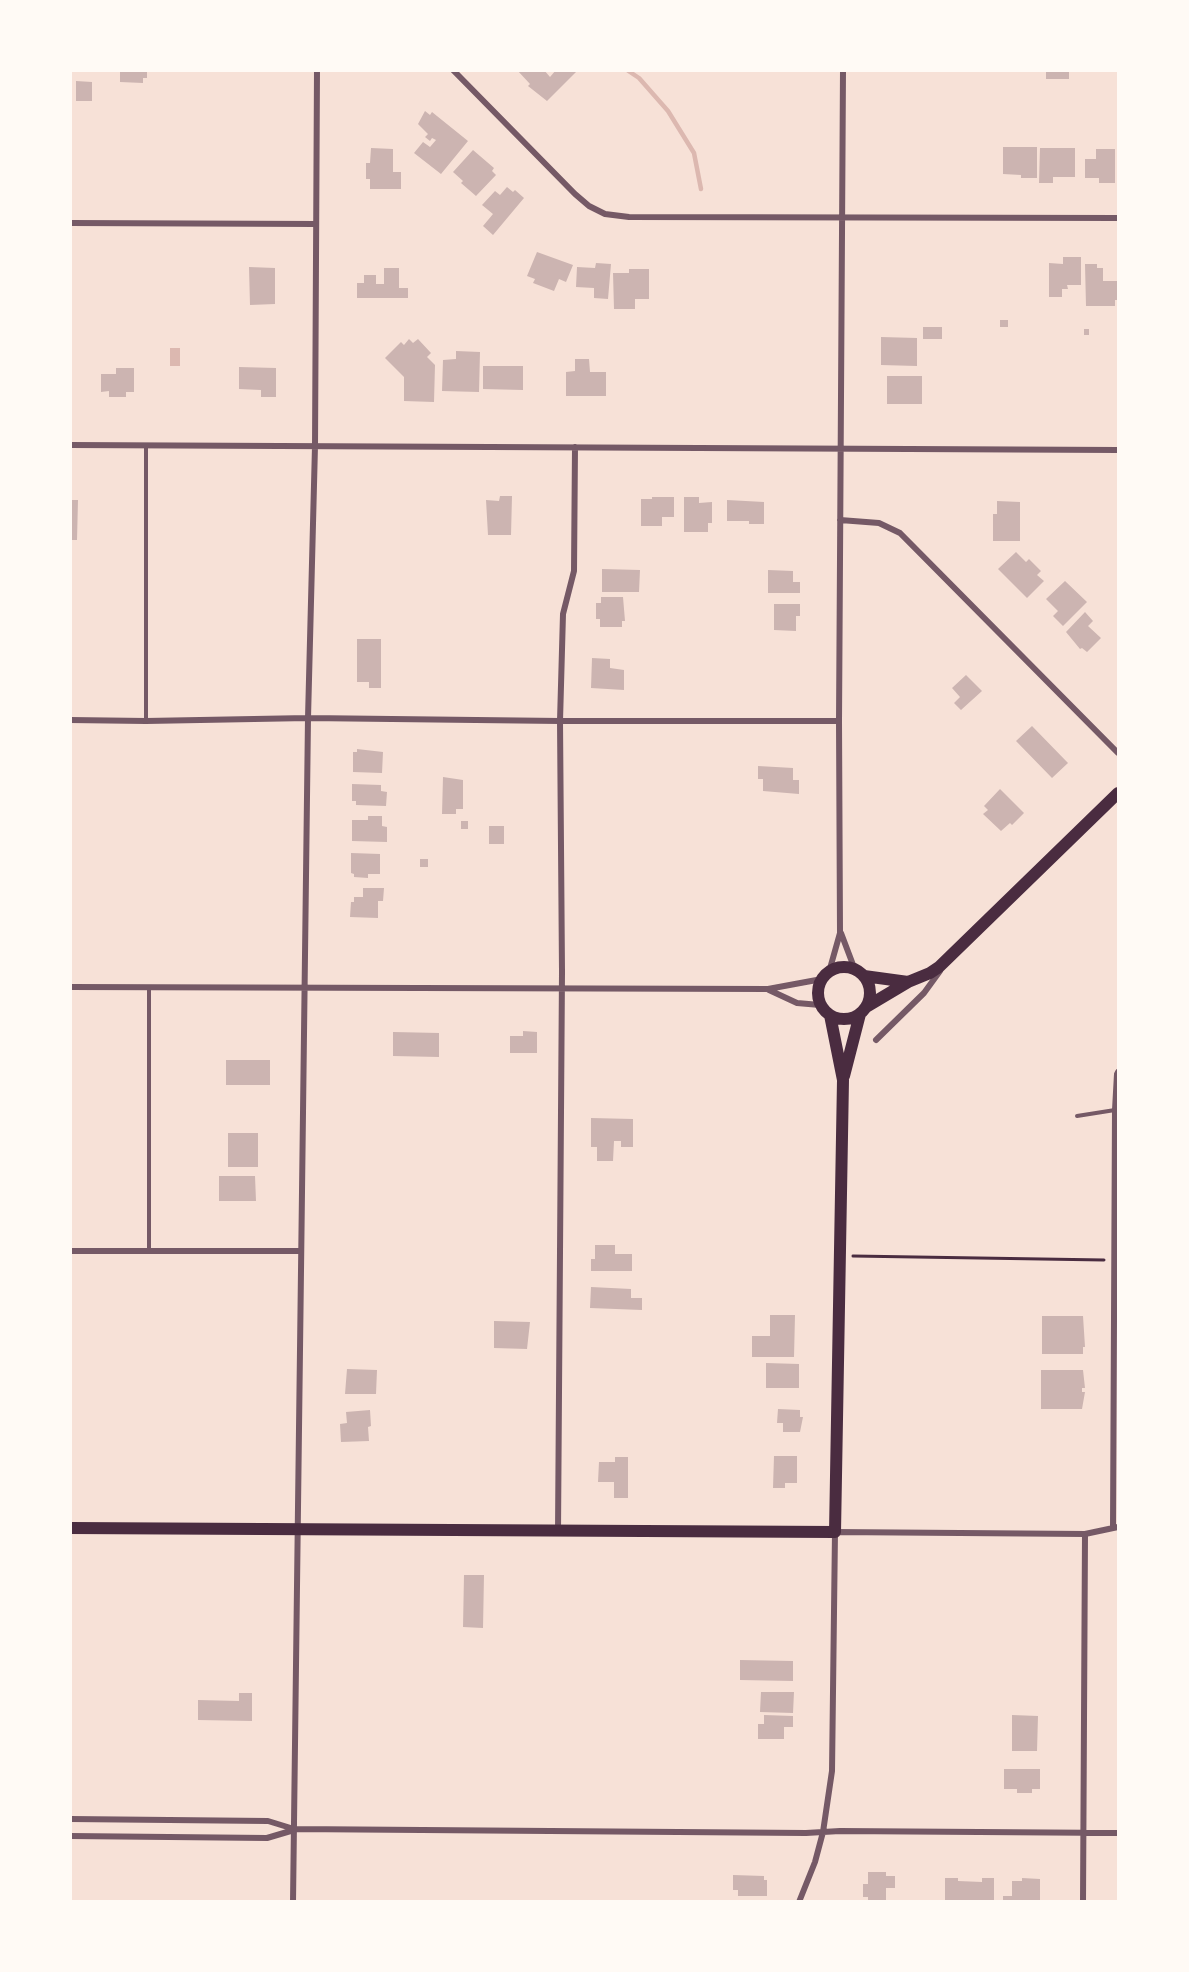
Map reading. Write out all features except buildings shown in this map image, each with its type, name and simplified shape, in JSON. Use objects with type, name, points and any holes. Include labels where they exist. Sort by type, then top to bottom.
[{"type":"main road","points":[[908,982],[859,973],[846,967],[837,968],[825,975],[818,992],[820,1005],[830,1015],[845,1020],[908,982],[930,973],[949,958],[1119,793]]},
{"type":"main road","points":[[843,1080],[870,991],[859,973]]},
{"type":"main road","points":[[70,1528],[835,1532],[843,1080],[830,1015]]},
{"type":"street","points":[[293,1902],[308,718],[315,446],[317,70]]},
{"type":"street","points":[[453,70],[575,194],[605,214],[629,217],[1119,218]]},
{"type":"street","points":[[70,987],[768,990],[825,975],[840,933],[843,70]]},
{"type":"street","points":[[70,223],[316,224]]},
{"type":"street","points":[[70,445],[1119,450]]},
{"type":"street","points":[[558,1532],[562,989],[560,721],[563,614],[574,571],[575,447]]},
{"type":"street","points":[[840,520],[879,523],[900,533],[1119,753]]},
{"type":"street","points":[[70,720],[308,718],[839,721]]},
{"type":"street","points":[[840,933],[859,973]]},
{"type":"street","points":[[876,1040],[924,993],[949,958]]},
{"type":"street","points":[[768,990],[797,1003],[820,1005]]},
{"type":"street","points":[[799,1902],[815,1862],[823,1832],[832,1771],[835,1532],[1085,1534],[1116,1527],[1115,1110],[1119,1072]]},
{"type":"street","points":[[70,1251],[301,1251]]},
{"type":"street","points":[[1083,1902],[1085,1534]]},
{"type":"street","points":[[70,1820],[268,1821],[294,1829],[1119,1833]]},
{"type":"street","points":[[70,1836],[267,1838],[294,1829]]},
{"type":"lane","points":[[146,445],[146,721]]},
{"type":"lane","points":[[149,987],[149,1250]]},
{"type":"lane","points":[[1077,1116],[1115,1110]]},
{"type":"path","points":[[840,1256],[1116,1266]]},
{"type":"shaded area","points":[[170,348],[180,348],[180,366],[170,366]]},
{"type":"waterway","points":[[627,70],[639,78],[668,111],[694,153],[701,189]]}]
